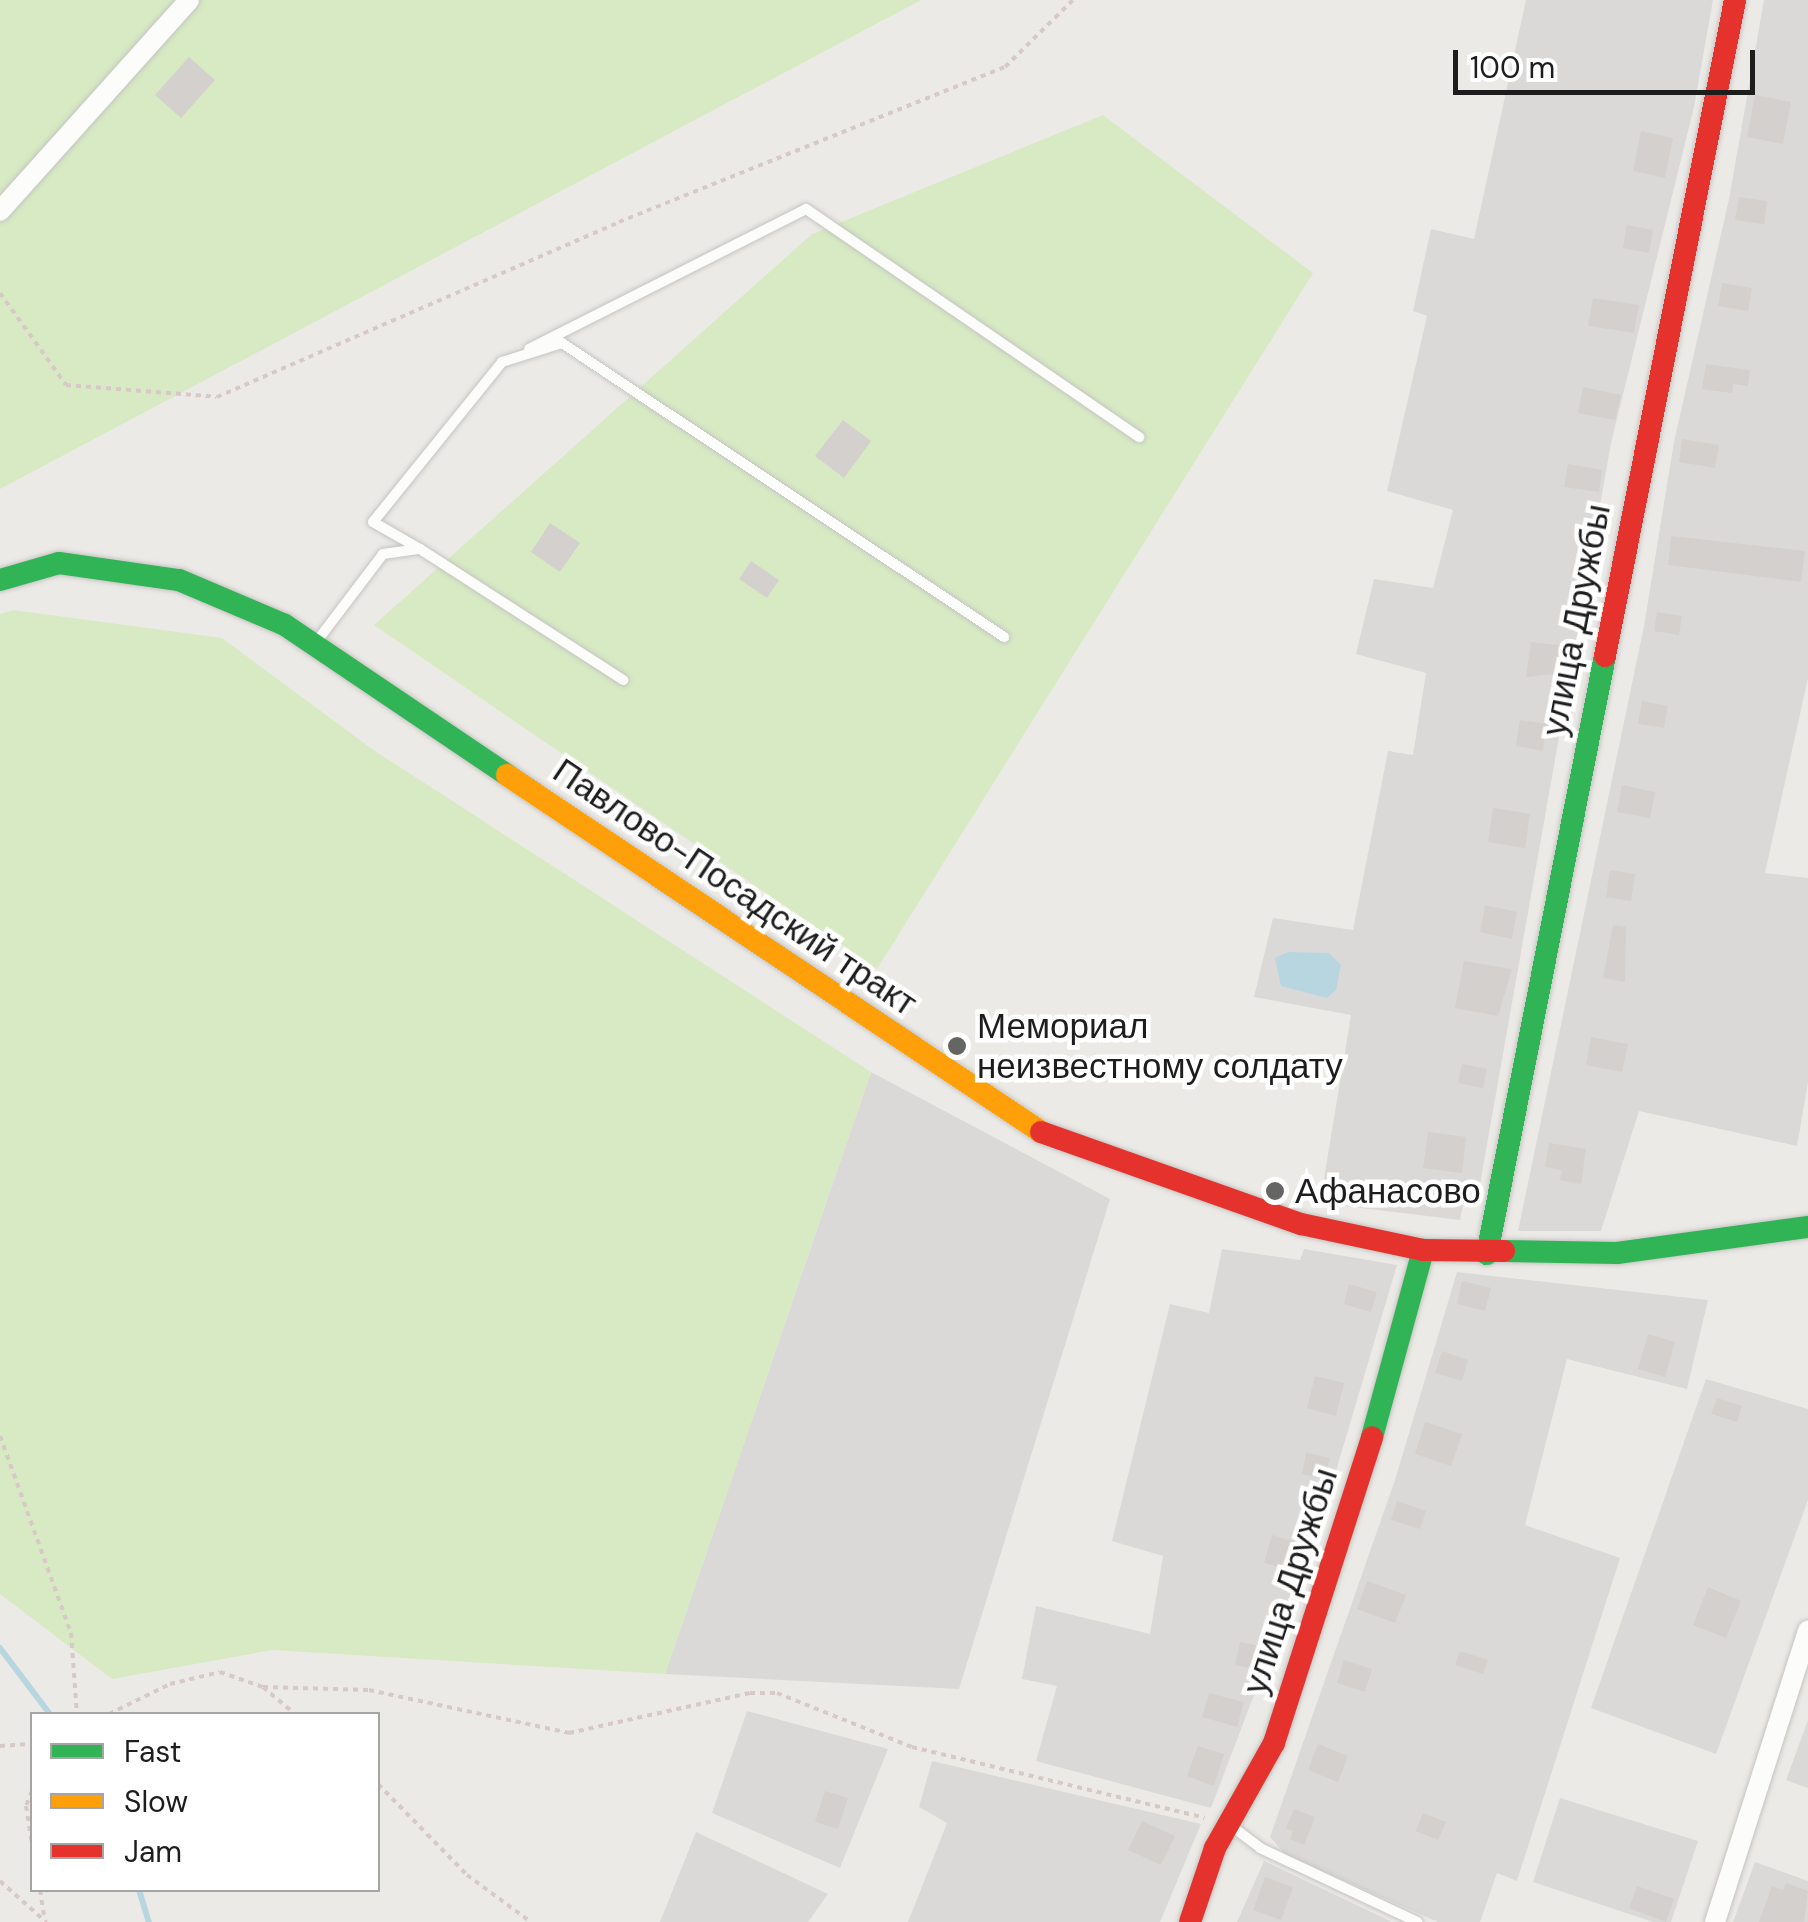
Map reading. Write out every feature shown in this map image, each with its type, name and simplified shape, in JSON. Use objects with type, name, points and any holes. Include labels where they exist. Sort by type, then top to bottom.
[{"type":"street","points":[[0,211],[190,0]]},
{"type":"street","name":"улица Дружбы","points":[[1486,1254],[1734,0]]},
{"type":"street","name":"Павлово-Посадский тракт","points":[[0,580],[59,563],[180,580],[285,626],[1034,1130],[1301,1224],[1423,1250],[1486,1254],[1616,1253],[1808,1227]]},
{"type":"street","name":"улица Дружбы","points":[[1190,1922],[1229,1824],[1280,1726],[1356,1494],[1423,1250]]},
{"type":"street","points":[[1715,1922],[1808,1630]]},
{"type":"lane","points":[[623,680],[373,522],[502,362],[806,209],[1139,438]]},
{"type":"lane","points":[[502,362],[562,344],[1004,637]]},
{"type":"lane","points":[[314,646],[383,554],[420,549]]},
{"type":"lane","points":[[1229,1824],[1260,1848],[1416,1922]]},
{"type":"path","points":[[0,293],[66,385],[217,396],[618,222],[1005,68],[1072,0]]},
{"type":"path","points":[[0,1436],[71,1632],[77,1712]]},
{"type":"path","points":[[113,1712],[170,1684],[220,1672],[263,1687],[368,1690],[569,1733],[750,1693],[776,1693],[912,1747],[1229,1824]]},
{"type":"path","points":[[263,1687],[293,1712]]},
{"type":"path","points":[[0,1746],[30,1744]]},
{"type":"path","points":[[380,1786],[467,1875],[531,1922]]},
{"type":"path","points":[[30,1796],[26,1806],[30,1831]]},
{"type":"path","points":[[0,1881],[46,1921]]},
{"type":"path","points":[[40,1892],[46,1921]]},
{"type":"shaded area","points":[[1526,0],[1713,0],[1694,107],[1611,443],[1477,1201],[1464,1200],[1460,1220],[1320,1203],[1351,1015],[1254,997],[1273,918],[1353,930],[1388,751],[1413,755],[1426,673],[1356,654],[1374,579],[1433,588],[1453,510],[1387,491],[1427,316],[1413,311],[1431,229],[1474,239]]},
{"type":"shaded area","points":[[1764,0],[1808,0],[1808,678],[1765,873],[1808,878],[1808,1082],[1797,1146],[1639,1111],[1601,1231],[1518,1231],[1644,626],[1674,442],[1729,199]]},
{"type":"shaded area","points":[[871,1072],[1110,1199],[959,1689],[665,1674]]},
{"type":"shaded area","points":[[1222,1249],[1300,1260],[1304,1249],[1397,1265],[1296,1606],[1289,1603],[1211,1808],[1036,1761],[1057,1686],[1022,1679],[1036,1606],[1150,1634],[1163,1556],[1112,1541],[1170,1304],[1209,1313]]},
{"type":"shaded area","points":[[1457,1272],[1708,1300],[1687,1389],[1567,1359],[1525,1525],[1620,1558],[1517,1881],[1497,1873],[1480,1922],[1438,1922],[1286,1855],[1270,1837],[1395,1480]]},
{"type":"shaded area","points":[[1706,1379],[1808,1409],[1808,1500],[1716,1754],[1591,1708]]},
{"type":"shaded area","points":[[747,1711],[888,1749],[840,1868],[712,1813]]},
{"type":"shaded area","points":[[1808,1720],[1808,1788],[1786,1780]]},
{"type":"shaded area","points":[[932,1761],[1201,1824],[1160,1922],[908,1922],[947,1823],[919,1807]]},
{"type":"shaded area","points":[[1560,1798],[1698,1841],[1671,1922],[1653,1922],[1533,1882]]},
{"type":"shaded area","points":[[696,1832],[828,1894],[808,1922],[660,1922]]},
{"type":"shaded area","points":[[1264,1861],[1392,1922],[1237,1922]]},
{"type":"shaded area","points":[[1755,1862],[1808,1881],[1808,1922],[1733,1922]]},
{"type":"green space","points":[[0,0],[921,0],[0,489]]},
{"type":"green space","points":[[1103,115],[1313,273],[877,969],[374,625],[812,234]]},
{"type":"green space","points":[[13,610],[222,638],[372,749],[871,1072],[665,1674],[272,1650],[112,1679],[0,1594],[0,614]]},
{"type":"water","points":[[1288,952],[1329,953],[1341,965],[1336,990],[1327,998],[1281,986],[1275,958]]},
{"type":"building","points":[[189,57],[215,80],[181,118],[155,95]]},
{"type":"building","points":[[1755,95],[1791,102],[1783,144],[1747,137]]},
{"type":"building","points":[[1641,131],[1673,138],[1665,178],[1633,171]]},
{"type":"building","points":[[1739,197],[1767,201],[1764,224],[1735,220]]},
{"type":"building","points":[[1627,225],[1653,230],[1649,253],[1623,248]]},
{"type":"building","points":[[1722,283],[1752,288],[1748,311],[1718,306]]},
{"type":"building","points":[[1593,298],[1639,305],[1634,333],[1588,326]]},
{"type":"building","points":[[1706,364],[1750,370],[1748,386],[1733,384],[1732,393],[1702,389]]},
{"type":"building","points":[[1583,387],[1621,395],[1615,420],[1578,413]]},
{"type":"building","points":[[843,420],[871,441],[844,478],[815,456]]},
{"type":"building","points":[[1682,439],[1719,445],[1715,468],[1679,462]]},
{"type":"building","points":[[1568,464],[1602,470],[1599,492],[1564,487]]},
{"type":"building","points":[[550,523],[580,543],[560,572],[531,552]]},
{"type":"building","points":[[1671,536],[1805,551],[1801,582],[1668,565]]},
{"type":"building","points":[[751,561],[779,580],[767,598],[739,579]]},
{"type":"building","points":[[1657,612],[1682,616],[1679,635],[1654,631]]},
{"type":"building","points":[[1531,642],[1567,646],[1563,673],[1526,677]]},
{"type":"building","points":[[1642,701],[1668,706],[1664,728],[1638,724]]},
{"type":"building","points":[[1520,720],[1547,724],[1543,751],[1516,746]]},
{"type":"building","points":[[1622,785],[1655,792],[1650,818],[1617,812]]},
{"type":"building","points":[[1493,808],[1530,814],[1525,848],[1488,842]]},
{"type":"building","points":[[1610,870],[1635,874],[1631,901],[1606,897]]},
{"type":"building","points":[[1485,905],[1517,912],[1512,939],[1480,932]]},
{"type":"building","points":[[1613,925],[1626,927],[1625,982],[1603,978]]},
{"type":"building","points":[[1464,961],[1512,969],[1498,1016],[1455,1008]]},
{"type":"building","points":[[1591,1037],[1628,1044],[1622,1072],[1586,1065]]},
{"type":"building","points":[[1462,1064],[1487,1069],[1483,1088],[1458,1083]]},
{"type":"building","points":[[1428,1132],[1466,1137],[1462,1173],[1423,1168]]},
{"type":"building","points":[[1549,1143],[1586,1149],[1581,1184],[1560,1180],[1562,1170],[1545,1167]]},
{"type":"building","points":[[1462,1281],[1491,1288],[1485,1311],[1457,1304]]},
{"type":"building","points":[[1349,1284],[1377,1292],[1371,1312],[1344,1304]]},
{"type":"building","points":[[1648,1334],[1675,1342],[1665,1377],[1638,1369]]},
{"type":"building","points":[[1442,1351],[1468,1360],[1462,1381],[1435,1373]]},
{"type":"building","points":[[1315,1376],[1344,1383],[1336,1416],[1307,1408]]},
{"type":"building","points":[[1717,1398],[1742,1406],[1737,1422],[1711,1414]]},
{"type":"building","points":[[1425,1422],[1462,1434],[1451,1466],[1415,1454]]},
{"type":"building","points":[[1306,1453],[1330,1458],[1325,1479],[1302,1474]]},
{"type":"building","points":[[1397,1501],[1426,1511],[1420,1529],[1391,1520]]},
{"type":"building","points":[[1272,1535],[1306,1545],[1299,1572],[1264,1563]]},
{"type":"building","points":[[1367,1581],[1406,1595],[1395,1623],[1357,1609]]},
{"type":"building","points":[[1708,1587],[1741,1601],[1726,1638],[1693,1625]]},
{"type":"building","points":[[1240,1642],[1265,1647],[1260,1670],[1235,1665]]},
{"type":"building","points":[[1460,1651],[1488,1660],[1483,1674],[1455,1665]]},
{"type":"building","points":[[1344,1660],[1372,1669],[1365,1692],[1337,1683]]},
{"type":"building","points":[[1209,1693],[1244,1702],[1237,1727],[1202,1717]]},
{"type":"building","points":[[1318,1744],[1348,1756],[1338,1782],[1308,1770]]},
{"type":"building","points":[[1198,1746],[1224,1754],[1214,1786],[1187,1776]]},
{"type":"building","points":[[825,1791],[848,1798],[838,1829],[815,1822]]},
{"type":"building","points":[[1294,1809],[1315,1817],[1304,1845],[1290,1839],[1293,1831],[1286,1828]]},
{"type":"building","points":[[1423,1813],[1446,1822],[1438,1840],[1416,1831]]},
{"type":"building","points":[[1142,1821],[1175,1836],[1161,1865],[1128,1850]]},
{"type":"building","points":[[1265,1877],[1293,1887],[1281,1920],[1253,1910]]},
{"type":"building","points":[[1786,1883],[1808,1891],[1804,1922],[1759,1922],[1772,1886],[1783,1890]]},
{"type":"building","points":[[1637,1886],[1674,1899],[1666,1922],[1629,1908]]},
{"type":"waterway","points":[[0,1648],[48,1712]]},
{"type":"waterway","points":[[140,1892],[149,1922]]},
{"type":"traffic: fast","points":[[0,580],[59,563],[179,580],[285,625],[507,775]]},
{"type":"traffic: fast","points":[[1487,1254],[1605,656]]},
{"type":"traffic: fast","points":[[1504,1251],[1617,1253],[1808,1227]]},
{"type":"traffic: fast","points":[[1372,1437],[1423,1250]]},
{"type":"traffic: slow","points":[[507,775],[1041,1132]]},
{"type":"traffic: jam","points":[[1605,656],[1735,0]]},
{"type":"traffic: jam","points":[[1041,1132],[1301,1224],[1423,1250],[1504,1251]]},
{"type":"traffic: jam","points":[[1190,1922],[1215,1848],[1274,1743],[1372,1437]]},
{"type":"place","name":"Мемориал неизвестному солдату","points":[[957,1046]]},
{"type":"place","name":"Афанасово","points":[[1275,1191]]}]
